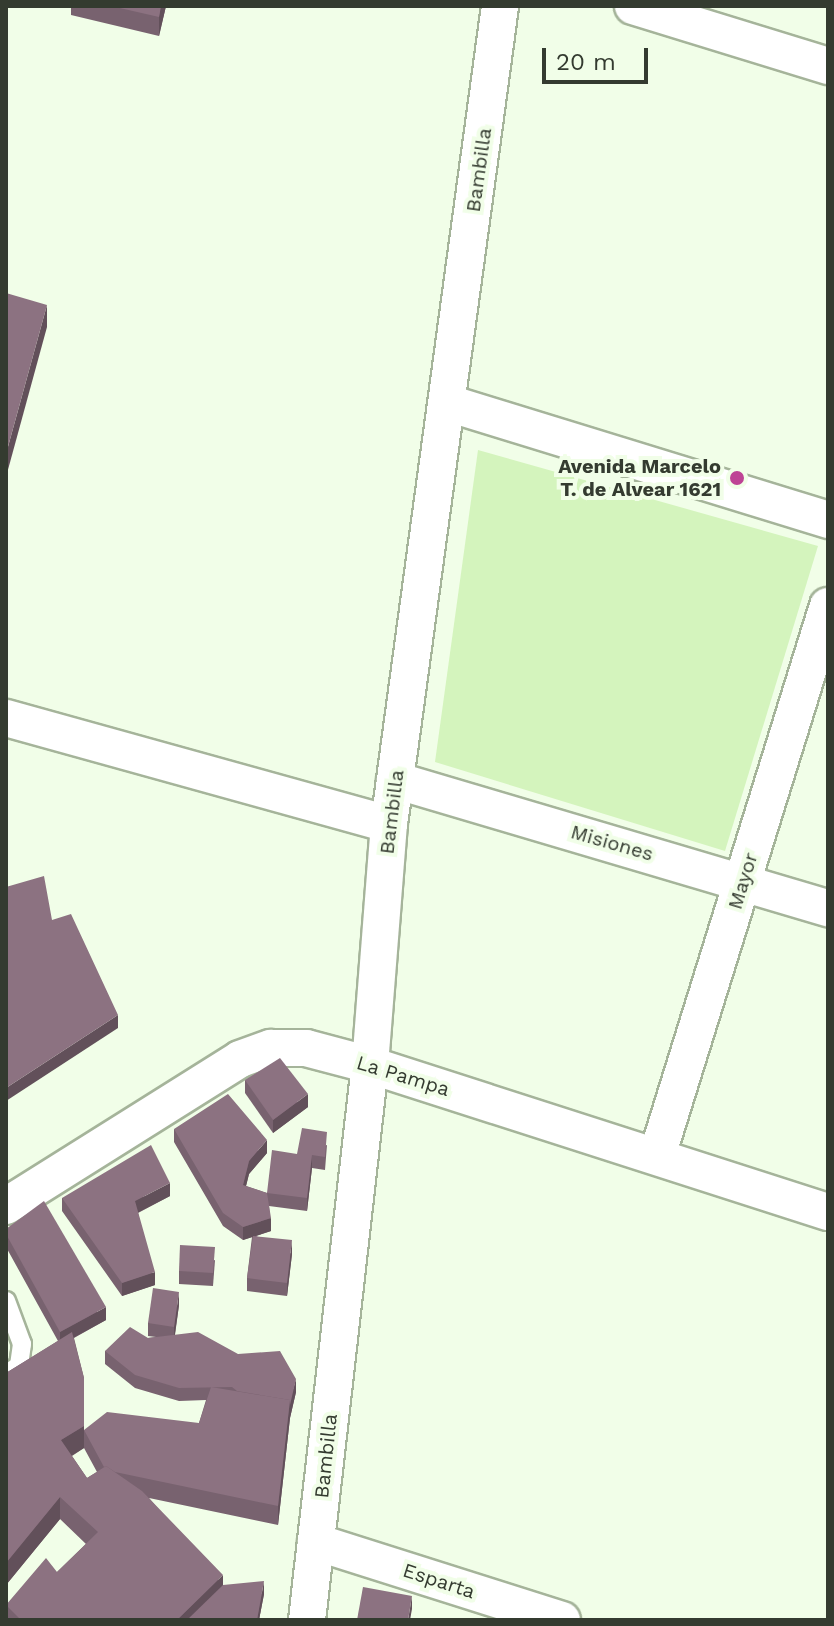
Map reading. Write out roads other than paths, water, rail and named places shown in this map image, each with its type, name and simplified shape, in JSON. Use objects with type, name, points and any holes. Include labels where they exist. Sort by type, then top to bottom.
[{"type":"street","name":"Bambilla","points":[[307,1620],[370,1065],[389,824],[500,6]]},
{"type":"street","points":[[633,6],[828,66]]},
{"type":"street","points":[[448,403],[828,520]]},
{"type":"street","name":"Mayor","points":[[657,1156],[828,606]]},
{"type":"street","points":[[6,718],[389,824]]},
{"type":"street","name":"Misiones","points":[[395,780],[828,908]]},
{"type":"street","name":"La Pampa","points":[[6,1206],[240,1059],[271,1048],[306,1048],[370,1065],[828,1212]]},
{"type":"street","name":"Esparta","points":[[316,1542],[562,1620]]},
{"type":"lane","points":[[6,1301],[22,1344],[19,1366],[6,1374]]},
{"type":"place","name":"Avenida Marcelo T. de Alvear 1621","points":[[737,478]]}]
